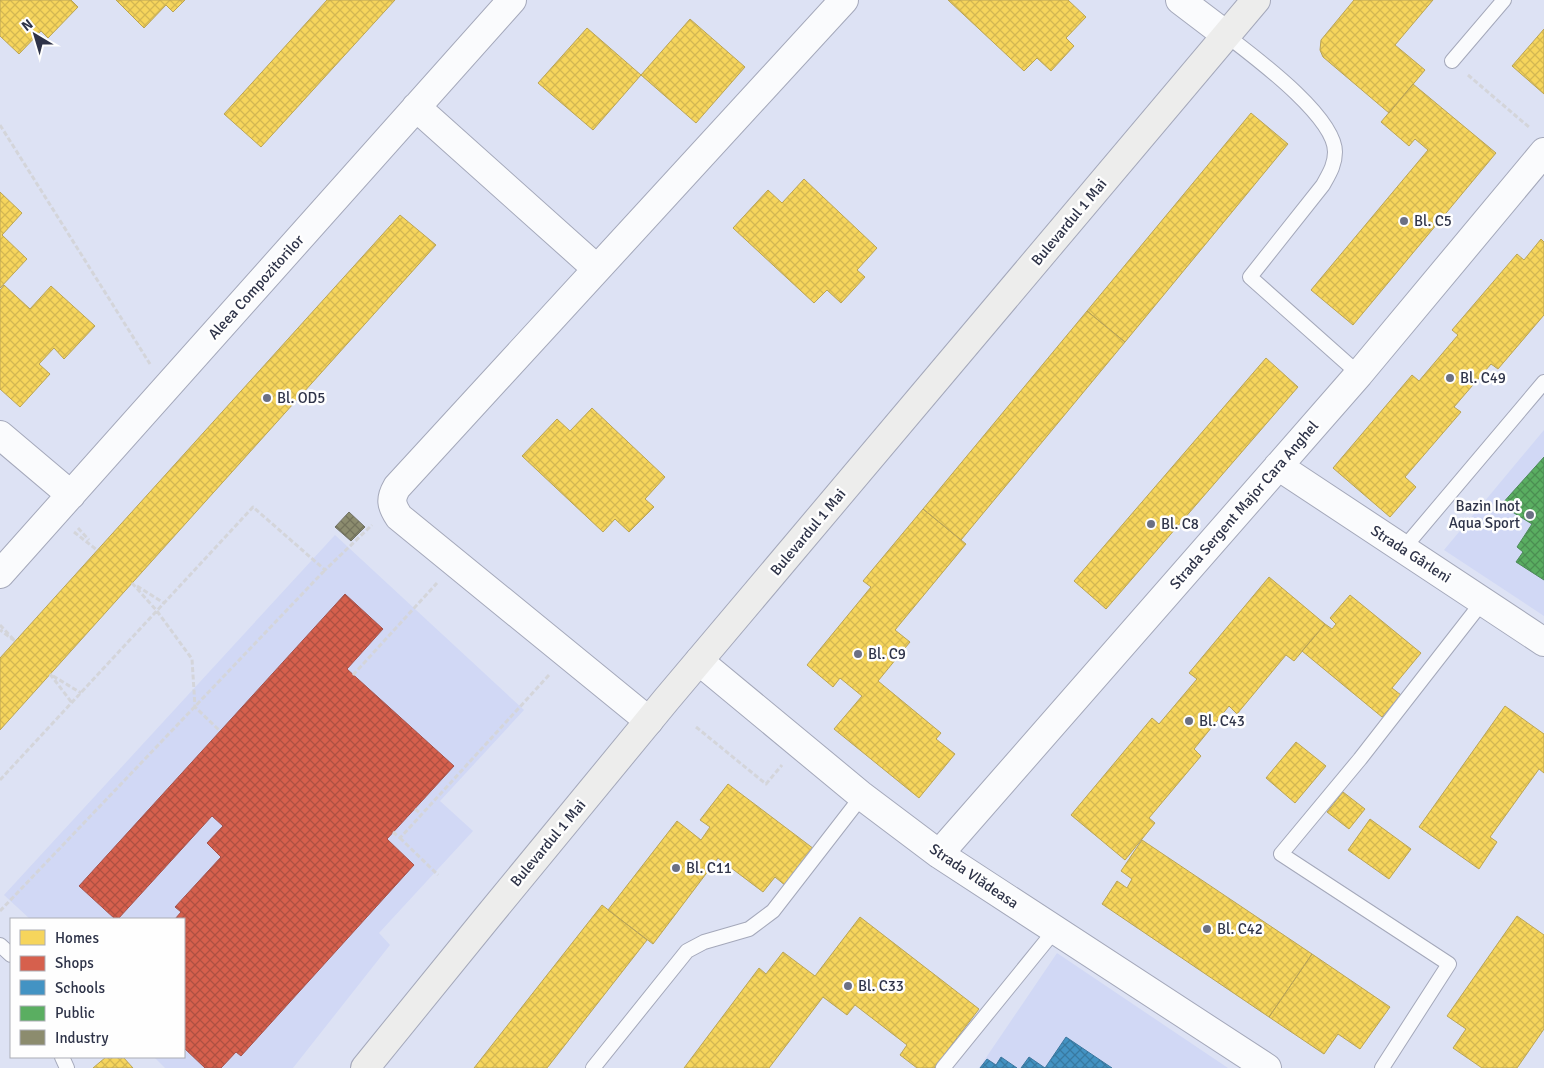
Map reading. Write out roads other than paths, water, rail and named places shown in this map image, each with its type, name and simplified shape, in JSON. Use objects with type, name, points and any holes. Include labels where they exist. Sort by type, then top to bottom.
[{"type":"main road","name":"Bulevardul 1 Mai","points":[[365,1068],[699,661],[1256,0]]},
{"type":"street","name":"Aleea Compozitorilor","points":[[0,574],[512,0]]},
{"type":"street","points":[[649,721],[399,517],[392,506],[392,495],[397,487],[844,0]]},
{"type":"street","points":[[1180,0],[1226,35]]},
{"type":"street","points":[[416,108],[597,269]]},
{"type":"street","name":"Strada Sergent Major Cara Anghel","points":[[939,854],[1359,374],[1540,143]]},
{"type":"street","points":[[0,435],[71,495]]},
{"type":"street","name":"Strada Gârleni","points":[[1278,466],[1544,642]]},
{"type":"street","name":"Strada Vlădeasa","points":[[699,661],[862,796],[939,854],[1267,1068]]},
{"type":"lane","points":[[1452,61],[1504,0]]},
{"type":"lane","points":[[1226,35],[1273,72],[1308,105],[1329,132],[1335,150],[1332,168],[1323,185],[1250,277],[1359,374]]},
{"type":"lane","points":[[1403,549],[1544,382]]},
{"type":"lane","points":[[1382,1068],[1449,964],[1281,854],[1360,759],[1483,601]]},
{"type":"lane","points":[[593,1068],[687,951],[704,942],[749,928],[773,911],[862,796]]},
{"type":"lane","points":[[943,1068],[1055,930]]},
{"type":"lane","points":[[0,945],[10,955]]},
{"type":"place","name":"Bl. C5","points":[[1404,221]]},
{"type":"place","name":"Bl. C49","points":[[1450,378]]},
{"type":"place","name":"Bl. OD5","points":[[267,398]]},
{"type":"place","name":"Bazin Inot Aqua Sport","points":[[1530,515]]},
{"type":"place","name":"Bl. C8","points":[[1151,524]]},
{"type":"place","name":"Bl. C9","points":[[858,654]]},
{"type":"place","name":"Bl. C43","points":[[1189,721]]},
{"type":"place","name":"Bl. C11","points":[[676,868]]},
{"type":"place","name":"Bl. C42","points":[[1207,929]]},
{"type":"place","name":"Bl. C33","points":[[848,986]]}]
